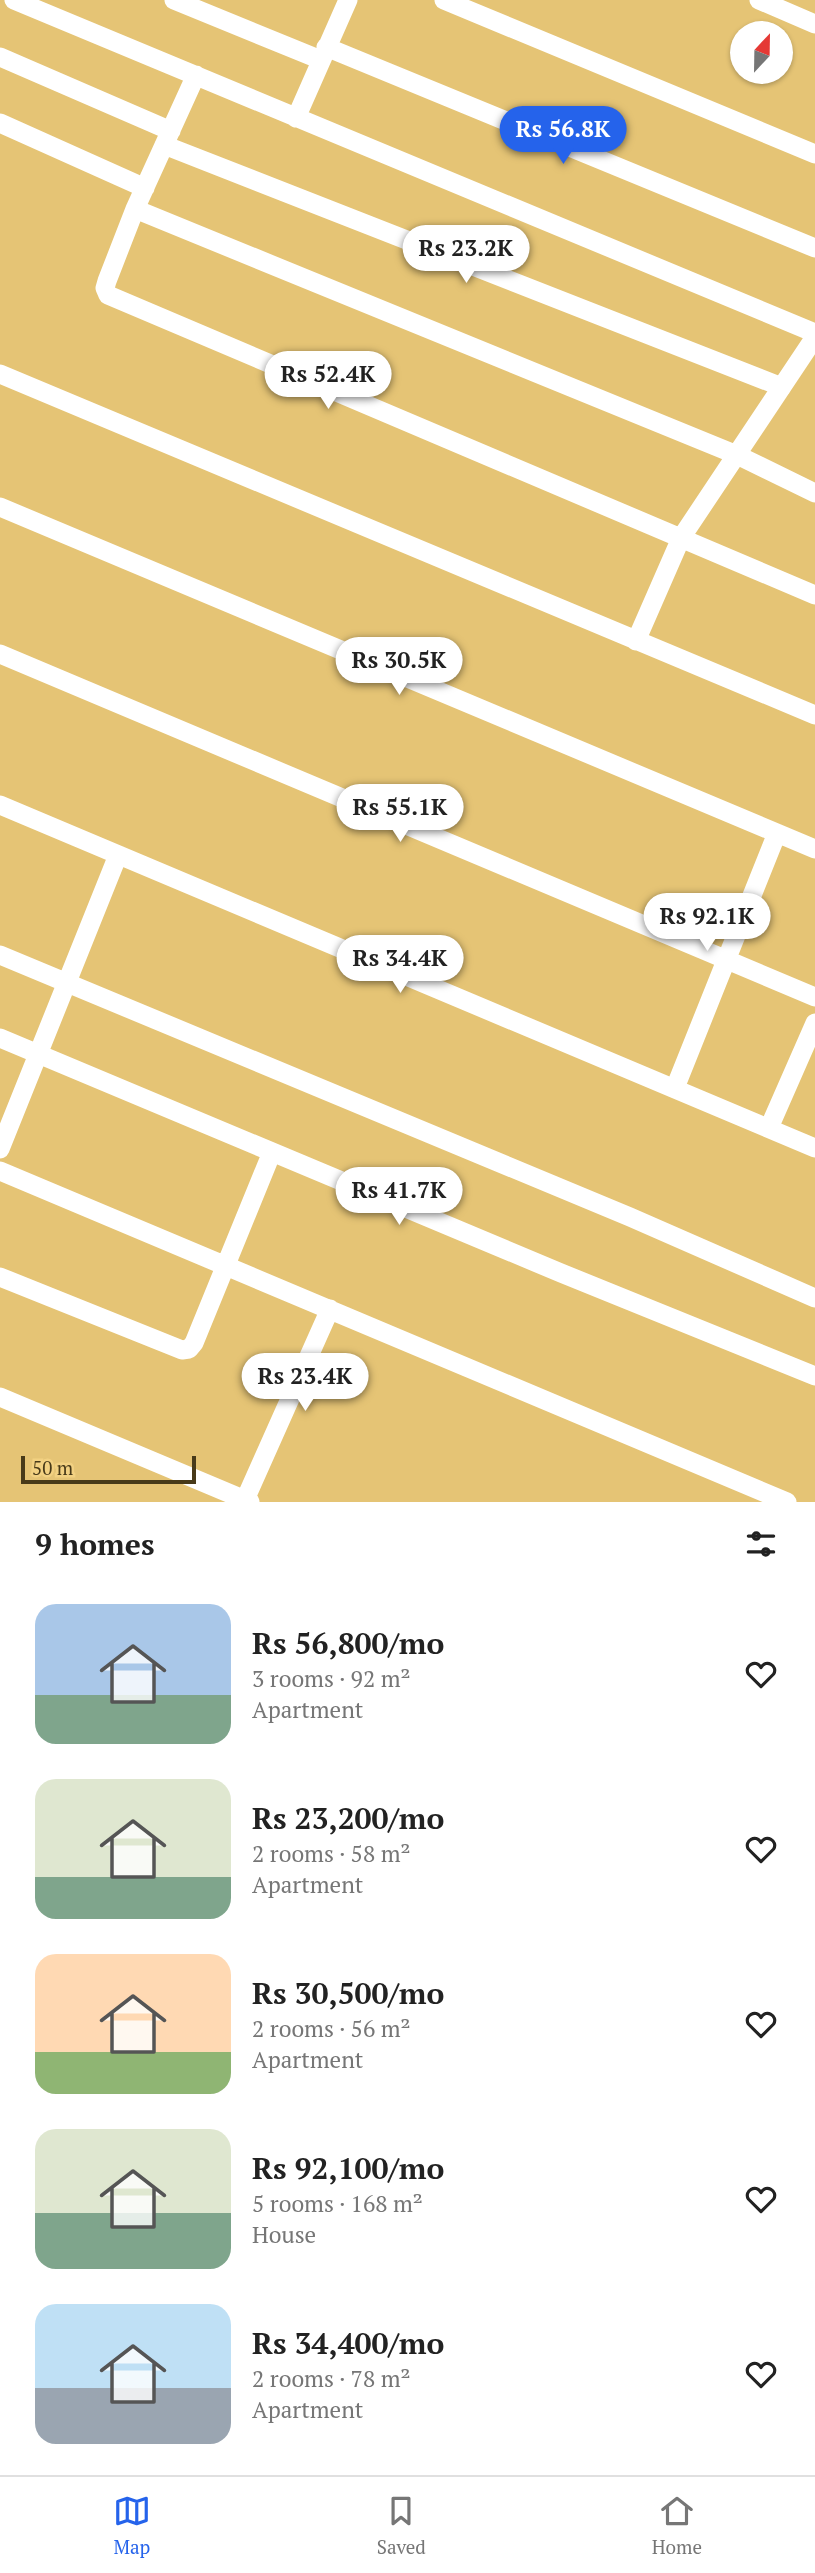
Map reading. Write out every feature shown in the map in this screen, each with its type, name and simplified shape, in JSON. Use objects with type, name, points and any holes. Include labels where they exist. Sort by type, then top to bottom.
[{"type":"street","points":[[0,6],[3,0]]},
{"type":"street","points":[[14,0],[815,335],[681,538],[636,641]]},
{"type":"street","points":[[174,0],[323,53],[815,248]]},
{"type":"street","points":[[296,118],[348,0]]},
{"type":"street","points":[[443,0],[815,154]]},
{"type":"street","points":[[759,0],[815,24]]},
{"type":"street","points":[[0,57],[167,138],[782,387]]},
{"type":"street","points":[[196,75],[135,209],[107,281],[105,288],[108,295],[815,595]]},
{"type":"street","points":[[0,123],[145,188]]},
{"type":"street","points":[[135,209],[737,455],[813,490]]},
{"type":"street","points":[[0,374],[815,715]]},
{"type":"street","points":[[0,507],[815,849]]},
{"type":"street","points":[[0,654],[815,998]]},
{"type":"street","points":[[0,805],[815,1148]]},
{"type":"street","points":[[675,1088],[778,833]]},
{"type":"street","points":[[0,1149],[118,855]]},
{"type":"street","points":[[0,955],[630,1217],[815,1298]]},
{"type":"street","points":[[769,1128],[815,1023]]},
{"type":"street","points":[[0,1038],[815,1376]]},
{"type":"street","points":[[0,1277],[182,1350],[189,1349],[194,1343],[272,1152]]},
{"type":"street","points":[[0,1171],[787,1502]]},
{"type":"street","points":[[0,1398],[247,1501],[330,1309]]}]
